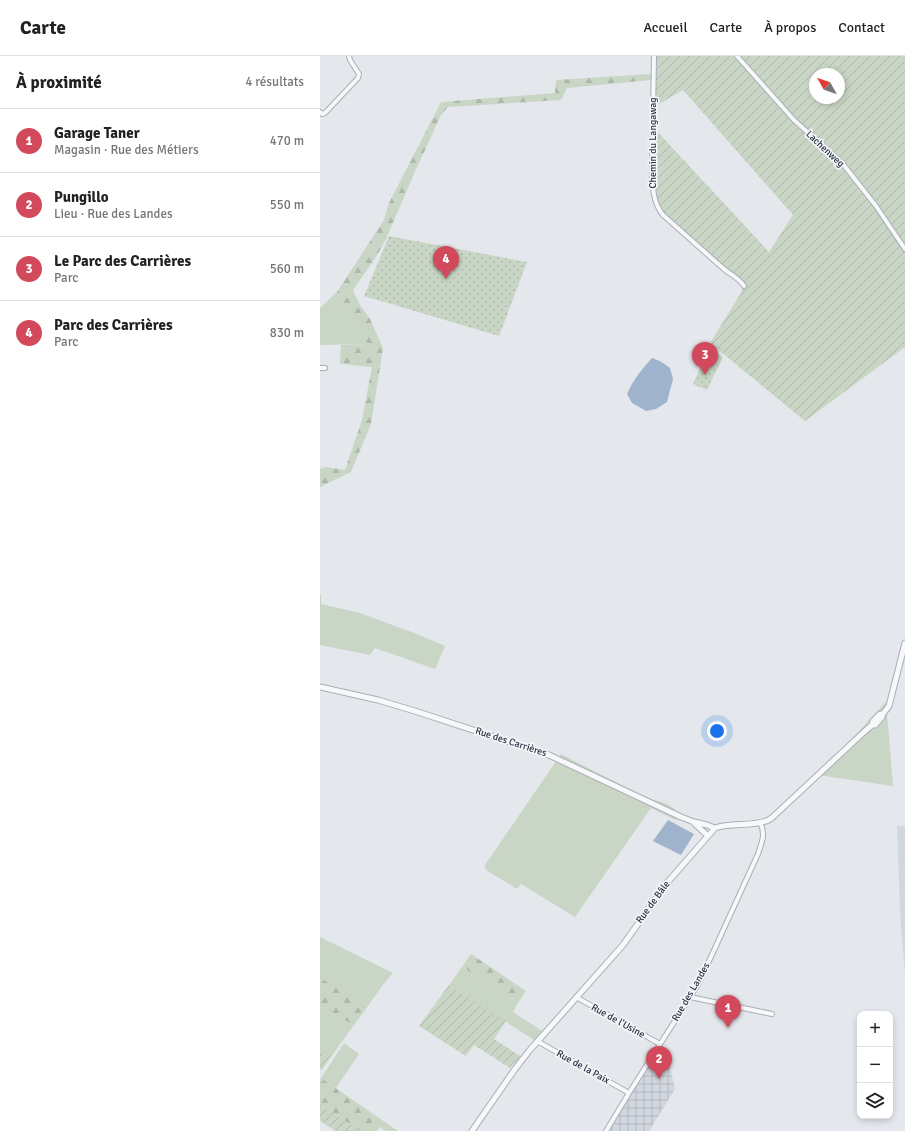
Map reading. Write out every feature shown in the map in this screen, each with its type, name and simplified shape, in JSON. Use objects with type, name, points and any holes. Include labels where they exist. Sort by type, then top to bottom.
[{"type":"street","points":[[320,112],[322,114],[325,113],[358,78],[359,74],[349,56]]},
{"type":"street","name":"Chemin du Langawag","points":[[654,56],[652,177],[656,204],[663,215],[744,286]]},
{"type":"street","name":"Lachenweg","points":[[737,56],[794,120],[843,164],[876,206],[905,249]]},
{"type":"street","points":[[320,368],[325,368]]},
{"type":"street","points":[[716,828],[723,825],[764,822],[776,814],[872,725],[875,725],[889,706],[892,698],[905,642]]},
{"type":"street","name":"Rue des Carrières","points":[[320,686],[378,700],[426,714],[549,755],[694,822],[716,828]]},
{"type":"street","name":"Rue des Carrières","points":[[694,822],[708,836]]},
{"type":"street","name":"Rue des Landes","points":[[606,1131],[702,978],[758,854],[764,834],[760,822]]},
{"type":"street","name":"Rue de Bâle","points":[[472,1131],[515,1069],[576,997],[623,945],[666,884],[716,828]]},
{"type":"street","name":"Rue de l'Usine","points":[[576,997],[660,1044]]},
{"type":"street","points":[[690,997],[772,1014]]},
{"type":"street","name":"Rue de la Paix","points":[[538,1041],[629,1093]]},
{"type":"shaded area","points":[[897,826],[905,826],[905,974],[900,912]]},
{"type":"shaded area","points":[[654,1057],[670,1067],[675,1089],[649,1131],[609,1131]]},
{"type":"green space","points":[[653,56],[905,56],[905,347],[805,421],[710,343],[741,293],[743,284],[672,224],[664,219],[655,206],[650,184],[650,160],[653,127],[769,252],[793,215],[683,90],[654,107]]},
{"type":"green space","points":[[651,74],[651,80],[567,88],[561,100],[448,107],[441,115],[386,239],[376,257],[353,290],[360,305],[370,319],[383,348],[371,424],[351,472],[320,487],[320,469],[326,467],[345,470],[362,420],[372,367],[340,364],[341,345],[368,344],[337,292],[384,220],[389,203],[441,102],[555,93],[556,80]]},
{"type":"green space","points":[[389,236],[527,262],[499,336],[364,296]]},
{"type":"green space","points":[[337,292],[369,344],[320,345],[320,308]]},
{"type":"green space","points":[[709,348],[723,357],[707,390],[693,384]]},
{"type":"green space","points":[[320,594],[321,604],[360,613],[445,646],[435,669],[375,648],[370,655],[320,645]]},
{"type":"green space","points":[[886,702],[893,786],[818,775]]},
{"type":"green space","points":[[561,754],[649,799],[660,801],[669,805],[676,811],[682,820],[673,819],[651,808],[575,917],[521,884],[517,889],[486,870],[485,865]]},
{"type":"green space","points":[[320,937],[393,973],[368,1006],[320,979]]},
{"type":"green space","points":[[471,954],[526,991],[518,1003],[462,967]]},
{"type":"green space","points":[[462,967],[518,1003],[513,1012],[542,1031],[534,1040],[449,985]]},
{"type":"green space","points":[[320,978],[368,1006],[354,1025],[320,1008]]},
{"type":"green space","points":[[449,985],[506,1021],[494,1039],[520,1056],[510,1068],[474,1045],[466,1056],[419,1026]]},
{"type":"green space","points":[[320,1008],[354,1025],[331,1057],[320,1052]]},
{"type":"green space","points":[[344,1043],[359,1054],[336,1088],[321,1078]]},
{"type":"green space","points":[[320,1052],[331,1057],[322,1070],[320,1069]]},
{"type":"green space","points":[[321,1078],[398,1131],[386,1131],[380,1127],[377,1131],[360,1131],[320,1104]]},
{"type":"green space","points":[[320,1104],[360,1131],[336,1131],[320,1121]]},
{"type":"water","points":[[652,358],[660,361],[670,368],[673,379],[667,402],[656,409],[646,411],[632,403],[627,394],[638,375]]},
{"type":"water","points":[[668,820],[694,834],[681,855],[653,841]]},
{"type":"place","name":"Parc des Carrières","points":[[446,279]]},
{"type":"place","name":"Le Parc des Carrières","points":[[705,375]]},
{"type":"place","name":"Garage Taner","points":[[728,1028]]},
{"type":"place","name":"Pungillo","points":[[659,1079]]}]
